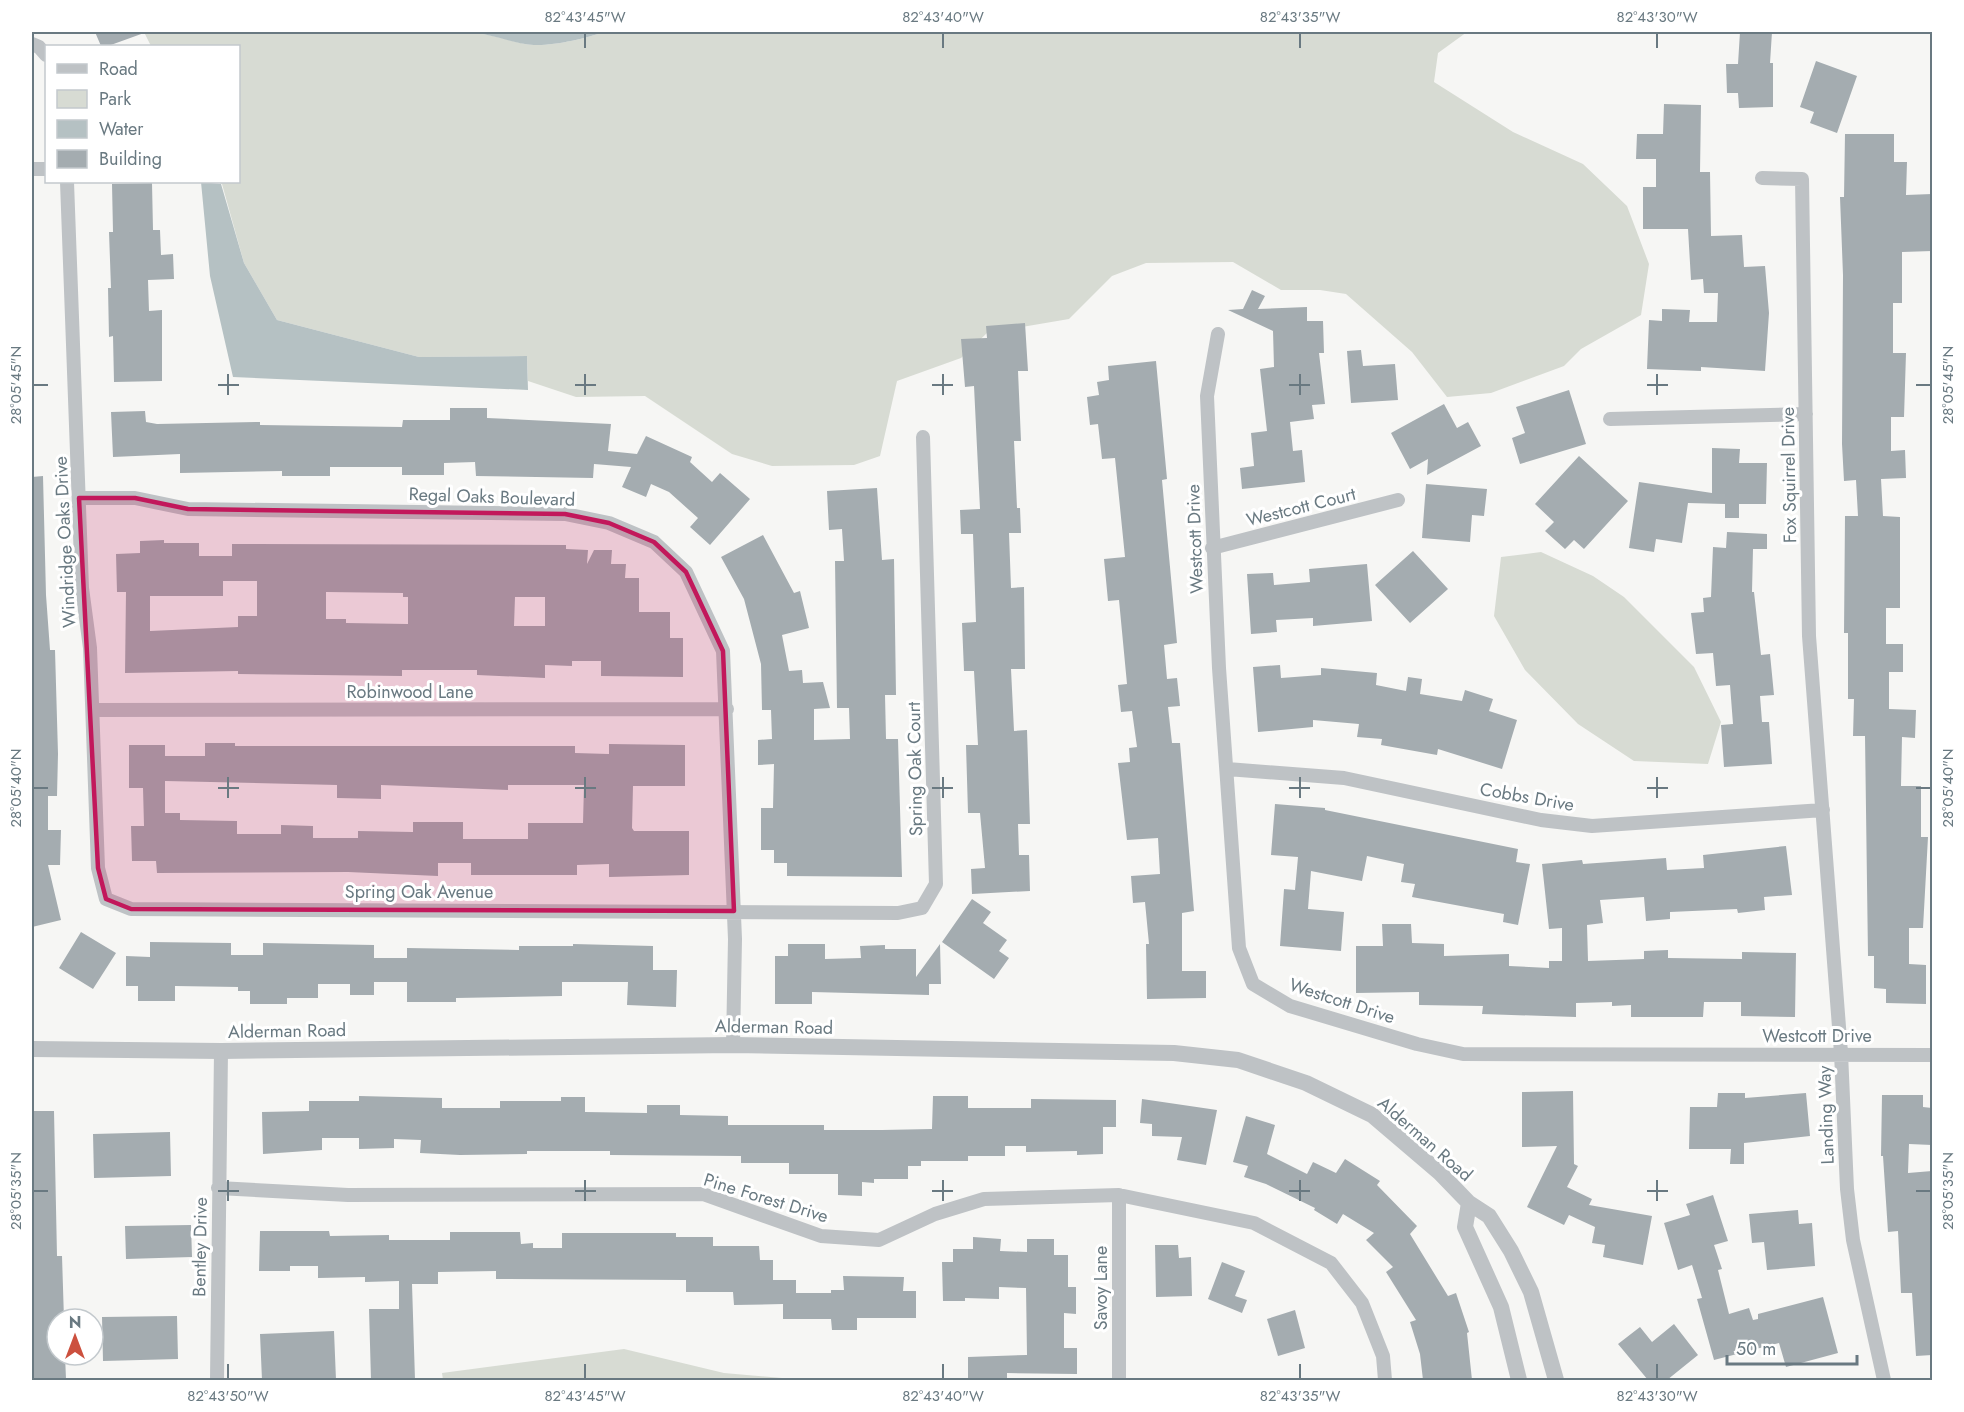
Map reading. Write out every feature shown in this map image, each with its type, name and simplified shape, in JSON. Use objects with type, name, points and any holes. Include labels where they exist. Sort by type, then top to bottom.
[{"type":"street","points":[[32,44],[39,47],[45,54]]},
{"type":"street","name":"Fox Squirrel Drive","points":[[1762,178],[1802,179],[1809,636],[1824,810]]},
{"type":"street","name":"Windridge Oaks Drive","points":[[67,183],[82,588],[90,648],[98,868],[106,899]]},
{"type":"street","name":"Westcott Drive","points":[[1218,334],[1207,396],[1212,548],[1239,948],[1253,984],[1290,1006],[1417,1044],[1463,1054],[1842,1053],[1932,1055]]},
{"type":"street","points":[[1610,419],[1806,414]]},
{"type":"street","name":"Spring Oak Court","points":[[734,911],[904,913],[922,908],[936,884],[922,437]]},
{"type":"street","name":"Regal Oaks Boulevard","points":[[79,498],[135,498],[188,508],[565,514],[609,523],[654,543],[686,572],[723,651],[734,911],[733,1045]]},
{"type":"street","name":"Westcott Court","points":[[1212,548],[1398,500]]},
{"type":"street","name":"Robinwood Lane","points":[[93,710],[727,709]]},
{"type":"street","name":"Cobbs Drive","points":[[1227,769],[1344,778],[1541,820],[1592,826],[1824,810]]},
{"type":"street","name":"Landing Way","points":[[1824,810],[1842,1053],[1847,1189],[1853,1240],[1884,1380]]},
{"type":"street","name":"Spring Oak Avenue","points":[[106,899],[131,909],[734,911]]},
{"type":"street","name":"Alderman Road","points":[[32,1049],[221,1052],[733,1045],[1174,1053],[1238,1060],[1306,1083],[1372,1115],[1440,1173],[1469,1203],[1489,1216],[1511,1251],[1531,1292],[1556,1380]]},
{"type":"street","name":"Bentley Drive","points":[[217,1380],[221,1052]]},
{"type":"street","name":"Pine Forest Drive","points":[[218,1188],[348,1195],[703,1194],[822,1236],[879,1240],[935,1214],[984,1198],[1119,1195],[1254,1223],[1331,1263],[1362,1303],[1383,1356],[1385,1380]]},
{"type":"street","name":"Savoy Lane","points":[[1119,1195],[1119,1380]]},
{"type":"street","name":"Alderman Road","points":[[1469,1203],[1465,1227],[1501,1307],[1519,1380]]},
{"type":"highlighted area","points":[[79,498],[135,498],[188,509],[565,514],[609,523],[654,542],[686,572],[723,651],[734,911],[131,909],[106,899],[98,868]]},
{"type":"green space","points":[[144,32],[465,32],[525,44],[543,45],[604,32],[1467,32],[1438,53],[1434,82],[1513,132],[1583,164],[1627,206],[1649,264],[1641,315],[1581,349],[1564,366],[1491,393],[1447,397],[1412,352],[1346,294],[1320,290],[1281,290],[1233,262],[1146,263],[1112,276],[1069,319],[987,333],[961,358],[897,381],[880,456],[854,465],[772,466],[732,454],[645,396],[576,397],[528,381],[527,356],[419,357],[277,320],[244,263],[220,183],[240,183],[240,45],[150,45]]},
{"type":"green space","points":[[1541,552],[1593,576],[1624,597],[1694,667],[1721,722],[1708,764],[1634,761],[1578,724],[1525,670],[1494,616],[1501,557]]},
{"type":"green space","points":[[624,1349],[724,1373],[805,1380],[443,1380],[442,1373]]},
{"type":"water","points":[[465,32],[604,32],[565,42],[534,45]]},
{"type":"water","points":[[201,183],[221,184],[244,263],[277,320],[419,357],[527,356],[528,390],[233,377],[210,276]]},
{"type":"building","points":[[95,32],[144,32],[111,45],[101,45]]},
{"type":"building","points":[[1740,32],[1772,32],[1770,63],[1773,63],[1773,107],[1739,108],[1738,93],[1727,93],[1726,64],[1738,64]]},
{"type":"building","points":[[1816,61],[1857,76],[1837,133],[1810,123],[1814,112],[1800,107]]},
{"type":"building","points":[[1664,104],[1701,105],[1700,172],[1710,172],[1711,236],[1742,235],[1744,267],[1765,266],[1769,313],[1765,371],[1701,367],[1701,371],[1647,369],[1649,320],[1662,321],[1662,309],[1690,310],[1689,322],[1717,322],[1718,293],[1704,293],[1703,279],[1691,280],[1688,229],[1643,229],[1643,187],[1656,187],[1656,159],[1636,159],[1637,134],[1663,134]]},
{"type":"building","points":[[1845,134],[1894,134],[1894,162],[1907,162],[1906,195],[1932,194],[1932,251],[1902,252],[1902,303],[1893,303],[1893,353],[1906,353],[1904,417],[1891,417],[1891,451],[1905,450],[1906,478],[1881,479],[1883,516],[1900,517],[1900,608],[1886,608],[1886,644],[1903,644],[1903,672],[1889,672],[1889,709],[1916,710],[1915,738],[1902,737],[1901,786],[1921,786],[1921,837],[1928,837],[1923,928],[1909,928],[1909,964],[1926,965],[1926,1004],[1886,1003],[1886,989],[1874,988],[1874,956],[1868,956],[1865,736],[1853,736],[1854,699],[1848,699],[1848,633],[1844,633],[1845,516],[1858,516],[1856,480],[1844,481],[1842,444],[1843,275],[1840,197],[1844,197]]},
{"type":"building","points":[[152,183],[153,230],[160,230],[161,255],[173,254],[174,279],[148,280],[149,311],[162,310],[162,381],[114,382],[113,336],[109,337],[108,288],[111,288],[109,232],[113,232],[112,184]]},
{"type":"building","points":[[1252,290],[1265,296],[1258,309],[1307,307],[1307,321],[1323,321],[1324,353],[1319,353],[1325,404],[1312,405],[1314,419],[1290,422],[1293,451],[1302,450],[1305,482],[1242,489],[1240,468],[1254,466],[1251,433],[1267,431],[1260,369],[1274,367],[1273,331],[1228,310],[1243,309]]},
{"type":"building","points":[[1025,323],[1028,371],[1018,371],[1021,441],[1014,441],[1017,508],[1020,508],[1021,533],[1009,533],[1011,588],[1024,587],[1025,669],[1011,669],[1014,731],[1027,730],[1030,824],[1018,824],[1019,855],[1029,855],[1030,891],[972,894],[971,869],[985,868],[980,813],[968,813],[966,745],[978,745],[974,671],[964,671],[962,623],[976,622],[973,534],[961,534],[960,510],[980,509],[974,386],[965,387],[961,339],[987,338],[986,326]]},
{"type":"building","points":[[1361,350],[1363,366],[1395,364],[1398,400],[1351,403],[1347,351]]},
{"type":"building","points":[[1156,361],[1167,479],[1162,480],[1177,643],[1164,645],[1167,679],[1177,678],[1180,706],[1168,707],[1172,743],[1180,743],[1194,911],[1182,913],[1182,971],[1206,971],[1206,998],[1147,999],[1146,944],[1149,944],[1145,902],[1133,903],[1131,876],[1160,874],[1158,838],[1127,840],[1118,763],[1130,762],[1129,748],[1137,747],[1132,711],[1121,712],[1118,685],[1127,684],[1119,600],[1108,601],[1104,559],[1125,557],[1115,458],[1102,459],[1098,424],[1090,425],[1087,397],[1099,395],[1097,382],[1109,380],[1108,366]]},
{"type":"building","points":[[1569,390],[1586,444],[1520,464],[1512,438],[1525,433],[1516,407]]},
{"type":"building","points":[[1444,404],[1457,428],[1468,422],[1481,446],[1427,475],[1428,459],[1410,469],[1391,433]]},
{"type":"building","points":[[450,408],[487,408],[487,418],[611,424],[608,451],[637,454],[646,436],[692,457],[690,462],[712,482],[720,473],[750,499],[710,545],[690,527],[698,518],[669,492],[651,484],[646,497],[622,487],[631,467],[594,464],[593,478],[476,476],[475,462],[444,463],[444,475],[402,475],[402,467],[330,467],[330,476],[282,476],[282,471],[180,473],[180,454],[113,457],[111,412],[145,411],[146,422],[157,424],[260,422],[260,425],[402,427],[403,420],[450,420]]},
{"type":"building","points":[[1712,448],[1740,449],[1739,463],[1767,463],[1766,504],[1739,504],[1739,518],[1725,518],[1725,504],[1688,503],[1682,543],[1656,539],[1654,552],[1629,548],[1639,482],[1712,493]]},
{"type":"building","points":[[1579,456],[1628,501],[1584,549],[1574,540],[1565,549],[1545,531],[1554,522],[1535,504]]},
{"type":"building","points":[[43,476],[46,595],[50,650],[55,650],[58,754],[57,796],[48,796],[48,830],[61,830],[60,865],[48,865],[61,920],[32,927],[32,477]]},
{"type":"building","points":[[1426,484],[1487,489],[1484,516],[1472,515],[1470,542],[1422,538]]},
{"type":"building","points":[[877,488],[882,560],[894,559],[896,695],[885,695],[886,739],[898,739],[902,877],[787,876],[787,863],[774,863],[774,850],[761,850],[761,808],[773,808],[774,764],[758,765],[758,740],[772,739],[771,710],[762,710],[761,664],[744,599],[721,557],[763,535],[794,593],[800,591],[809,628],[782,635],[789,671],[802,670],[803,683],[823,682],[830,708],[814,709],[814,740],[850,739],[849,708],[837,708],[835,561],[844,561],[842,529],[829,530],[827,491]]},
{"type":"building","points":[[1727,532],[1767,534],[1767,549],[1753,549],[1752,592],[1754,592],[1761,655],[1770,654],[1774,695],[1760,696],[1762,722],[1769,722],[1772,764],[1724,767],[1721,725],[1733,724],[1730,685],[1716,686],[1713,653],[1696,654],[1691,613],[1704,612],[1703,598],[1711,597],[1713,547],[1726,548]]},
{"type":"building","points":[[164,540],[164,543],[199,543],[199,556],[232,556],[232,544],[566,545],[566,549],[588,550],[587,564],[594,550],[612,550],[611,564],[626,564],[625,578],[639,578],[639,612],[670,612],[670,638],[683,638],[683,677],[601,676],[601,661],[572,661],[572,666],[545,665],[545,678],[477,675],[477,670],[402,670],[402,676],[238,674],[238,671],[125,673],[126,592],[117,592],[116,554],[140,553],[140,541]],"holes":[[[223,581],[257,581],[257,616],[238,616],[238,627],[150,631],[150,596],[223,596]],[[326,592],[403,593],[403,597],[408,597],[408,624],[346,623],[346,619],[326,619]],[[515,597],[545,597],[545,626],[514,626]]]},
{"type":"building","points":[[1413,551],[1448,589],[1410,623],[1375,585]]},
{"type":"building","points":[[1367,564],[1372,621],[1313,626],[1313,618],[1276,620],[1277,632],[1251,634],[1247,574],[1273,573],[1274,585],[1310,582],[1309,569]]},
{"type":"building","points":[[1280,665],[1281,678],[1321,675],[1321,668],[1377,673],[1376,685],[1406,691],[1408,677],[1422,679],[1420,694],[1462,701],[1465,690],[1493,699],[1489,711],[1517,720],[1502,769],[1438,749],[1437,755],[1381,745],[1382,739],[1357,737],[1359,724],[1313,720],[1313,727],[1258,732],[1253,667]]},
{"type":"building","points":[[205,743],[235,743],[235,746],[575,746],[575,753],[609,754],[609,744],[685,745],[685,786],[633,786],[632,828],[634,831],[689,831],[689,875],[609,877],[609,864],[577,865],[577,875],[471,875],[471,863],[438,863],[438,876],[348,872],[157,873],[156,861],[132,861],[131,826],[144,826],[143,788],[129,788],[129,745],[165,745],[165,756],[205,756]],"holes":[[[165,781],[337,785],[337,798],[381,799],[381,785],[508,790],[508,785],[584,785],[583,823],[528,823],[528,839],[463,839],[463,822],[413,822],[413,832],[358,831],[358,838],[313,838],[313,826],[281,825],[281,834],[237,834],[237,821],[180,820],[180,813],[165,813]]]},
{"type":"building","points":[[1275,804],[1325,808],[1325,810],[1518,849],[1516,862],[1530,864],[1518,925],[1503,922],[1504,914],[1412,897],[1415,884],[1401,882],[1404,864],[1367,856],[1362,881],[1311,871],[1308,909],[1344,912],[1341,951],[1280,946],[1284,889],[1295,890],[1298,857],[1271,855]]},
{"type":"building","points":[[1786,846],[1792,895],[1764,897],[1765,910],[1738,913],[1737,909],[1670,912],[1670,919],[1646,921],[1644,897],[1600,900],[1603,923],[1587,925],[1588,961],[1644,959],[1644,951],[1668,950],[1668,958],[1742,959],[1742,952],[1796,953],[1795,1017],[1741,1016],[1741,1002],[1704,1002],[1703,1017],[1631,1017],[1631,1005],[1612,1006],[1612,1002],[1576,1003],[1576,1017],[1482,1014],[1483,1006],[1419,1005],[1419,992],[1356,993],[1356,946],[1383,946],[1382,924],[1411,924],[1412,943],[1444,944],[1444,956],[1509,954],[1509,966],[1549,968],[1549,961],[1562,961],[1562,928],[1549,929],[1542,864],[1582,860],[1583,864],[1666,858],[1667,870],[1704,868],[1703,855]]},
{"type":"building","points":[[972,899],[991,912],[983,923],[1007,940],[999,951],[1009,958],[994,979],[942,942]]},
{"type":"building","points":[[81,932],[116,953],[93,989],[59,968]]},
{"type":"building","points":[[150,942],[231,943],[231,955],[263,955],[263,943],[374,945],[374,958],[407,958],[407,948],[519,950],[519,946],[573,946],[573,944],[653,946],[653,970],[677,970],[676,1007],[627,1005],[628,982],[562,982],[562,996],[456,998],[456,1002],[407,1002],[407,982],[374,982],[374,995],[350,995],[350,984],[318,984],[318,998],[287,998],[287,1004],[250,1004],[250,991],[238,991],[238,987],[175,986],[175,1001],[138,1001],[138,986],[126,986],[126,956],[150,957]]},
{"type":"building","points":[[788,944],[825,944],[825,959],[861,958],[860,946],[885,945],[885,949],[916,949],[916,977],[940,944],[941,984],[929,984],[929,995],[812,992],[812,1004],[775,1004],[775,956],[788,956]]},
{"type":"building","points":[[1573,1091],[1574,1164],[1578,1166],[1567,1187],[1592,1199],[1589,1205],[1652,1216],[1643,1265],[1603,1257],[1605,1245],[1592,1243],[1595,1227],[1569,1215],[1564,1225],[1527,1207],[1557,1146],[1522,1147],[1522,1092]]},
{"type":"building","points":[[1718,1093],[1745,1093],[1745,1098],[1806,1093],[1810,1136],[1744,1143],[1744,1164],[1730,1164],[1731,1149],[1689,1149],[1690,1107],[1717,1107]]},
{"type":"building","points":[[1882,1095],[1923,1095],[1923,1107],[1932,1108],[1932,1145],[1909,1144],[1908,1173],[1932,1171],[1932,1355],[1916,1356],[1912,1293],[1901,1293],[1898,1231],[1888,1232],[1883,1156],[1881,1156]]},
{"type":"building","points":[[359,1096],[442,1098],[442,1108],[500,1108],[500,1101],[561,1101],[561,1097],[585,1097],[585,1112],[647,1113],[647,1105],[680,1105],[680,1115],[728,1116],[728,1125],[824,1125],[824,1130],[932,1129],[933,1096],[968,1096],[968,1108],[1031,1108],[1031,1099],[1116,1100],[1116,1127],[1103,1127],[1103,1154],[1077,1155],[1077,1151],[1026,1152],[1026,1146],[1005,1146],[1005,1156],[968,1156],[968,1161],[921,1161],[921,1166],[908,1166],[908,1179],[874,1179],[874,1183],[862,1182],[862,1196],[838,1195],[838,1174],[789,1174],[789,1163],[741,1163],[741,1156],[610,1155],[610,1151],[527,1151],[527,1154],[460,1155],[420,1153],[421,1140],[394,1139],[394,1148],[359,1149],[359,1138],[322,1138],[322,1150],[263,1154],[262,1112],[309,1111],[309,1101],[359,1101]]},
{"type":"building","points":[[1142,1099],[1217,1110],[1206,1165],[1177,1160],[1182,1137],[1152,1136],[1152,1124],[1140,1123]]},
{"type":"building","points":[[32,1111],[54,1111],[57,1256],[62,1256],[64,1307],[45,1307],[45,1367],[66,1367],[66,1379],[32,1380]]},
{"type":"building","points":[[1246,1116],[1275,1125],[1267,1154],[1307,1174],[1313,1162],[1336,1173],[1345,1159],[1380,1181],[1377,1185],[1417,1226],[1410,1234],[1448,1296],[1456,1293],[1469,1332],[1467,1333],[1472,1380],[1423,1380],[1420,1354],[1410,1322],[1416,1320],[1386,1272],[1393,1267],[1366,1240],[1374,1233],[1343,1214],[1337,1224],[1314,1210],[1315,1208],[1266,1184],[1244,1177],[1248,1166],[1233,1162]]},
{"type":"building","points":[[170,1132],[171,1176],[94,1178],[93,1134]]},
{"type":"building","points":[[1713,1195],[1728,1241],[1714,1245],[1722,1269],[1718,1270],[1729,1314],[1749,1308],[1753,1320],[1758,1319],[1758,1314],[1823,1297],[1838,1353],[1786,1367],[1779,1343],[1714,1360],[1697,1299],[1702,1298],[1692,1265],[1678,1270],[1664,1223],[1690,1215],[1686,1204]]},
{"type":"building","points":[[1798,1210],[1799,1224],[1812,1223],[1815,1266],[1767,1270],[1764,1242],[1752,1243],[1749,1214]]},
{"type":"building","points":[[191,1225],[192,1257],[126,1259],[125,1226]]},
{"type":"building","points":[[260,1231],[329,1231],[330,1236],[389,1235],[389,1240],[450,1240],[450,1232],[520,1232],[521,1244],[533,1243],[533,1248],[562,1248],[562,1233],[676,1233],[676,1237],[713,1237],[713,1246],[759,1246],[760,1260],[773,1260],[773,1280],[796,1280],[796,1293],[831,1293],[831,1290],[844,1290],[843,1276],[904,1277],[903,1291],[916,1291],[916,1318],[857,1318],[857,1330],[832,1330],[831,1319],[783,1319],[783,1304],[734,1305],[733,1292],[686,1292],[686,1280],[496,1279],[496,1271],[438,1272],[438,1284],[412,1284],[415,1380],[371,1380],[369,1309],[399,1309],[399,1281],[365,1282],[365,1277],[318,1278],[318,1266],[290,1266],[290,1271],[259,1271]]},
{"type":"building","points":[[973,1237],[1001,1239],[1000,1251],[1027,1252],[1027,1239],[1054,1239],[1054,1255],[1068,1255],[1068,1287],[1076,1287],[1076,1314],[1064,1313],[1064,1348],[1077,1348],[1077,1374],[1007,1373],[1007,1380],[968,1380],[968,1357],[1027,1355],[1026,1288],[999,1287],[999,1299],[965,1298],[965,1301],[943,1301],[942,1262],[953,1262],[953,1249],[973,1249]]},
{"type":"building","points":[[1155,1245],[1178,1245],[1179,1258],[1191,1257],[1192,1296],[1156,1297]]},
{"type":"building","points":[[1222,1262],[1245,1271],[1235,1296],[1247,1300],[1242,1313],[1208,1299]]},
{"type":"building","points":[[1295,1310],[1305,1348],[1278,1356],[1267,1319]]},
{"type":"building","points":[[177,1316],[178,1359],[105,1361],[105,1317]]},
{"type":"building","points":[[1674,1324],[1698,1355],[1667,1380],[1648,1380],[1618,1344],[1640,1327],[1652,1342]]},
{"type":"building","points":[[334,1331],[336,1380],[262,1380],[260,1334]]}]
